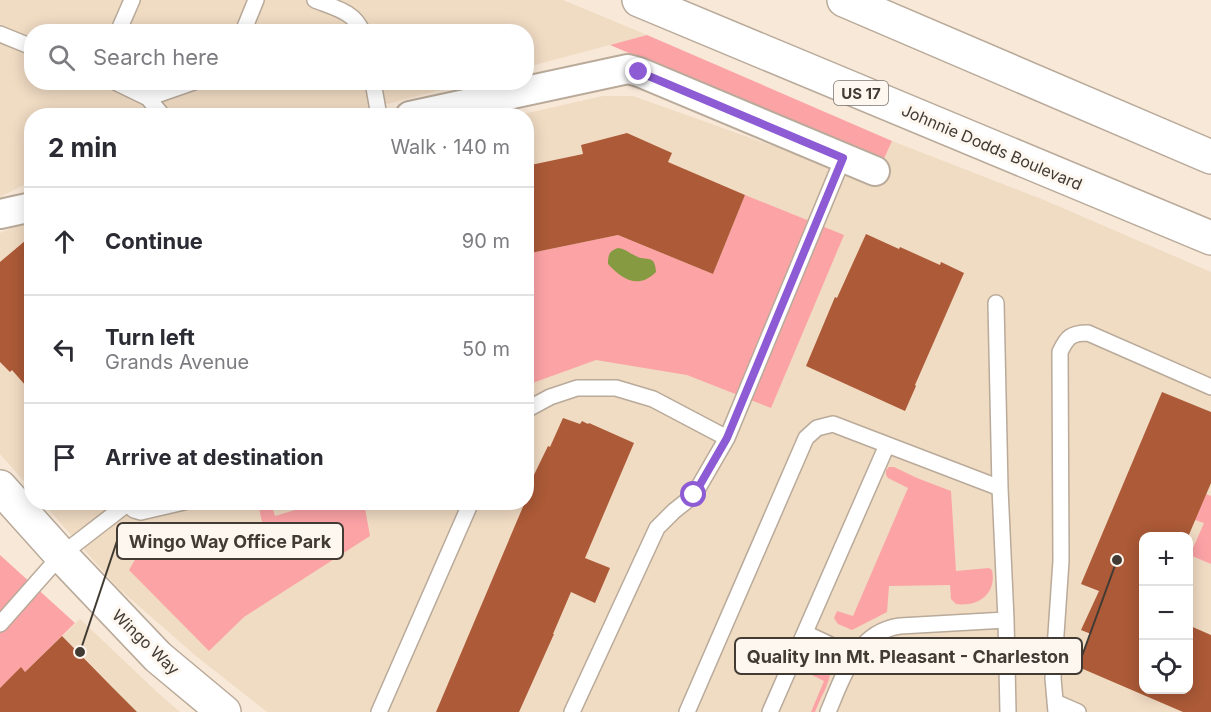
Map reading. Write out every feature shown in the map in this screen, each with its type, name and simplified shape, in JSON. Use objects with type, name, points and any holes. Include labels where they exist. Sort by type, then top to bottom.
[{"type":"main road","name":"Johnnie Dodds Boulevard","points":[[639,0],[1211,238]]},
{"type":"main road","points":[[844,0],[1211,157]]},
{"type":"main road","points":[[1157,215],[1211,216]]},
{"type":"main road","name":"Wingo Way","points":[[0,487],[158,657],[224,712]]},
{"type":"street","points":[[534,89],[628,69],[875,171]]},
{"type":"street","points":[[447,108],[531,90]]},
{"type":"street","points":[[0,214],[24,209]]},
{"type":"lane","points":[[122,24],[132,0]]},
{"type":"lane","points":[[246,24],[256,0]]},
{"type":"lane","points":[[315,0],[351,15],[359,24]]},
{"type":"lane","points":[[0,34],[24,44]]},
{"type":"lane","points":[[132,90],[148,98],[156,108]]},
{"type":"lane","points":[[148,98],[171,90]]},
{"type":"lane","points":[[374,90],[378,108]]},
{"type":"lane","points":[[572,712],[657,528],[694,495],[727,438],[843,158]]},
{"type":"lane","points":[[996,303],[1008,712]]},
{"type":"lane","points":[[1078,712],[1056,707],[1053,678],[1061,561],[1060,352],[1064,342],[1074,333],[1088,333],[1211,387]]},
{"type":"lane","points":[[534,406],[550,397],[577,388],[616,388],[653,399],[727,438]]},
{"type":"lane","points":[[687,712],[806,438],[817,428],[833,424],[1000,488]]},
{"type":"lane","points":[[770,712],[887,445]]},
{"type":"lane","points":[[0,624],[61,555],[118,510]]},
{"type":"lane","points":[[134,510],[141,512],[150,510]]},
{"type":"lane","points":[[379,712],[467,510]]},
{"type":"lane","points":[[828,712],[854,656],[875,634],[892,627],[1006,620]]},
{"type":"lane","points":[[805,633],[854,656]]},
{"type":"shaded area","points":[[0,0],[563,0],[647,35],[534,65],[534,24],[24,24],[24,90],[441,90],[371,108],[24,108],[24,186],[0,197]]},
{"type":"shaded area","points":[[647,35],[892,141],[883,161],[610,45]]},
{"type":"shaded area","points":[[603,96],[633,96],[874,182],[892,141],[1044,200],[1211,272],[1211,712],[267,712],[196,656],[117,587],[49,510],[534,510],[534,112]]},
{"type":"shaded area","points":[[745,195],[844,235],[771,408],[687,375],[596,360],[534,382],[534,252],[618,235],[713,274]]},
{"type":"shaded area","points":[[24,223],[24,481],[0,454],[0,233]]},
{"type":"shaded area","points":[[618,248],[640,258],[652,260],[656,272],[643,280],[625,278],[608,264],[610,254]]},
{"type":"shaded area","points":[[894,467],[951,491],[956,571],[989,568],[992,570],[992,586],[989,592],[978,601],[956,604],[951,599],[950,585],[889,586],[887,612],[852,630],[838,624],[834,618],[837,611],[853,616],[908,488],[888,478],[886,470]]},
{"type":"shaded area","points":[[1206,494],[1211,496],[1211,564],[1193,556],[1193,548],[1204,523],[1195,520]]},
{"type":"shaded area","points":[[259,510],[273,510],[275,516],[295,510],[365,510],[370,536],[244,617],[209,651],[129,570],[136,558],[163,542],[262,522]]},
{"type":"shaded area","points":[[0,555],[75,623],[25,672],[21,668],[0,688]]},
{"type":"shaded area","points":[[80,619],[180,712],[0,712],[21,667],[26,672]]},
{"type":"shaded area","points":[[817,659],[827,665],[830,675],[815,712],[811,712],[824,681],[804,671],[809,660]]},
{"type":"building","points":[[627,133],[672,153],[668,162],[745,195],[713,274],[618,235],[534,252],[534,164],[583,154],[581,145]]},
{"type":"building","points":[[866,234],[964,273],[905,411],[806,366],[835,297],[837,298]]},
{"type":"building","points":[[24,242],[24,384],[12,370],[10,372],[0,362],[0,262]]},
{"type":"building","points":[[1162,392],[1211,412],[1211,483],[1190,532],[1139,532],[1139,693],[1076,666],[1091,634],[1081,630],[1099,591],[1081,584]]},
{"type":"building","points":[[563,418],[580,424],[582,421],[589,423],[634,443],[585,558],[610,568],[595,603],[571,592],[519,712],[436,712],[522,510],[534,510],[534,475],[548,446],[550,447]]},
{"type":"building","points":[[1193,627],[1211,635],[1211,712],[1183,712],[1141,694],[1193,694]]},
{"type":"building","points":[[62,636],[137,712],[0,712],[0,688],[21,667],[25,672]]},
{"type":"place","name":"Quality Inn Mt. Pleasant - Charleston","points":[[1117,560]]},
{"type":"place","name":"Wingo Way Office Park","points":[[80,652]]},
{"type":"route","points":[[639,72],[843,158],[727,438],[694,495]]}]
